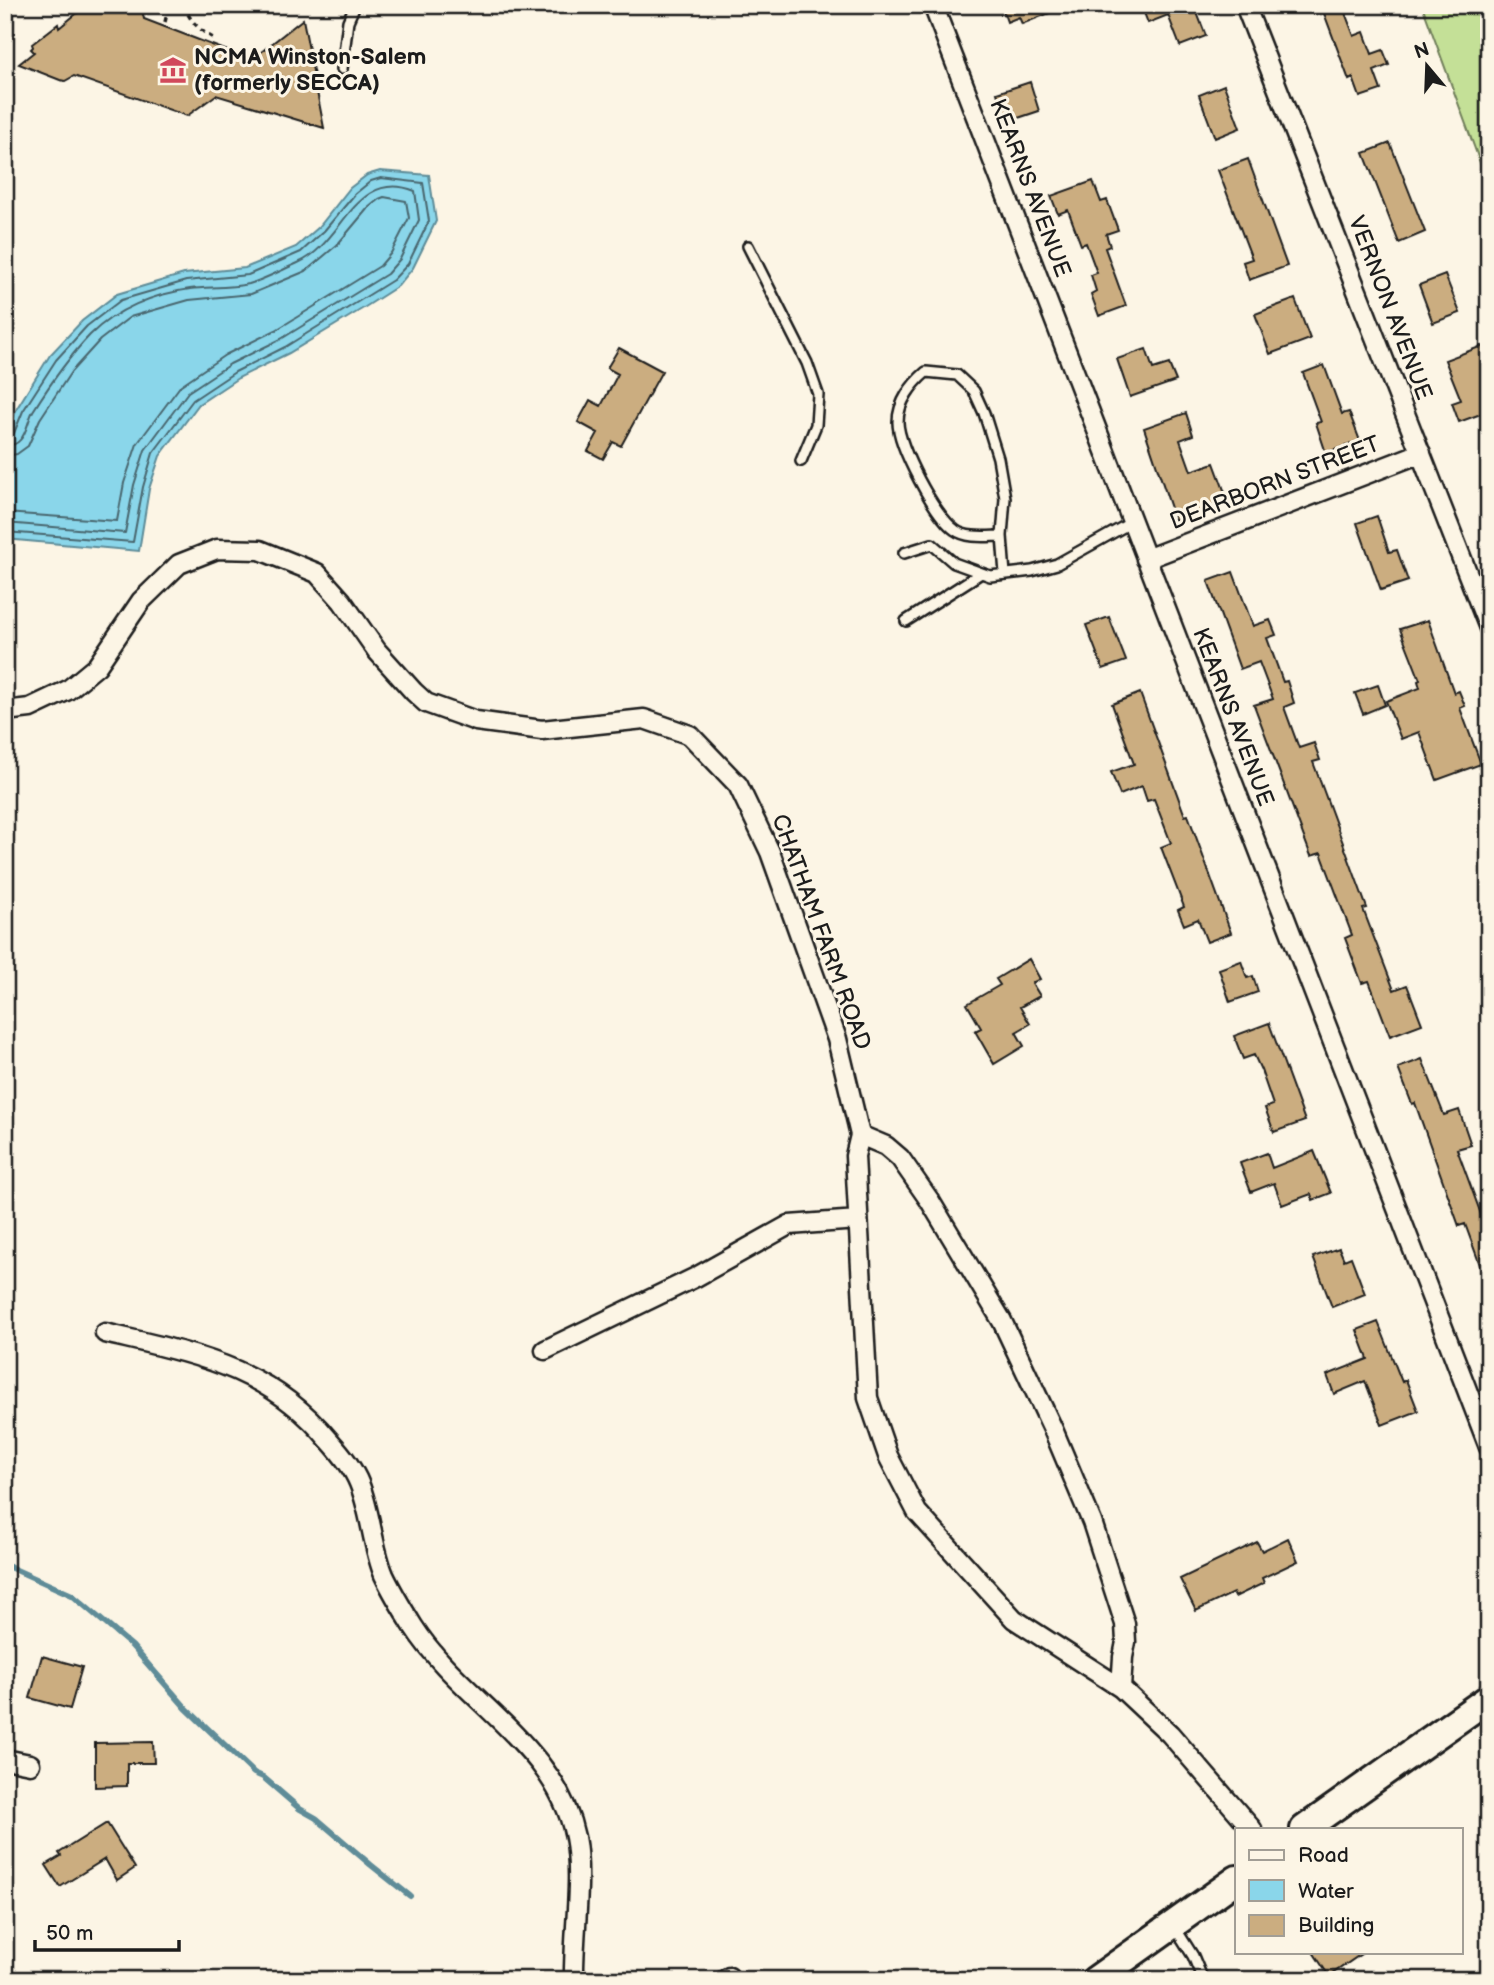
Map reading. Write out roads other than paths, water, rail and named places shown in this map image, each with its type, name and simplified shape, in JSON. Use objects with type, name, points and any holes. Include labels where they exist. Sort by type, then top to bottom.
[{"type":"main road","points":[[1305,1828],[1489,1698]]},
{"type":"main road","points":[[1095,1980],[1235,1880]]},
{"type":"street","name":"KEARNS AVENUE","points":[[933,5],[1489,1447]]},
{"type":"street","name":"VERNON AVENUE","points":[[1245,5],[1489,628]]},
{"type":"street","name":"DEARBORN STREET","points":[[1146,559],[1421,453]]},
{"type":"street","name":"CHATHAM FARM ROAD","points":[[5,711],[30,708],[68,690],[97,666],[141,601],[178,565],[217,550],[260,550],[317,573],[342,601],[377,651],[426,703],[476,720],[542,730],[644,719],[690,736],[738,785],[770,852],[837,1039],[860,1135],[855,1156],[868,1398],[887,1456],[917,1511],[1014,1619],[1121,1688],[1170,1734],[1251,1828]]},
{"type":"street","points":[[860,1135],[886,1146],[900,1158],[930,1201],[1002,1321],[1052,1427],[1096,1535],[1125,1625],[1121,1688]]},
{"type":"street","points":[[545,1350],[696,1277],[789,1225],[858,1220]]},
{"type":"street","points":[[105,1333],[220,1363],[264,1382],[318,1426],[340,1453],[359,1482],[384,1575],[413,1627],[435,1654],[530,1749],[546,1769],[563,1801],[575,1836],[577,1864],[574,1980]]},
{"type":"street","points":[[5,1759],[30,1764]]},
{"type":"lane","points":[[342,69],[348,20],[355,5]]},
{"type":"lane","points":[[748,246],[807,363],[818,394],[816,425],[801,461]]},
{"type":"lane","points":[[1002,536],[978,537],[956,531],[940,514],[904,447],[898,422],[902,401],[926,372],[957,375],[975,391],[998,458],[1005,498],[1002,536],[1005,574]]},
{"type":"lane","points":[[904,553],[932,544],[954,562],[990,576],[1032,571],[1057,564],[1132,522]]},
{"type":"lane","points":[[906,621],[981,573]]},
{"type":"lane","points":[[1172,1924],[1193,1956],[1203,1980]]},
{"type":"water","points":[[380,171],[429,175],[436,221],[413,268],[398,286],[362,309],[289,353],[238,378],[199,404],[160,456],[149,489],[139,551],[5,539],[5,438],[17,408],[50,355],[82,321],[117,294],[184,274],[245,268],[296,247],[319,227],[350,188],[367,175]]},
{"type":"waterway","points":[[5,1565],[72,1595],[132,1646],[186,1708],[254,1773],[263,1777],[300,1809],[316,1818],[410,1896]]},
{"type":"place","name":"NCMA Winston-Salem (formerly SECCA)","points":[[173,70]]}]
